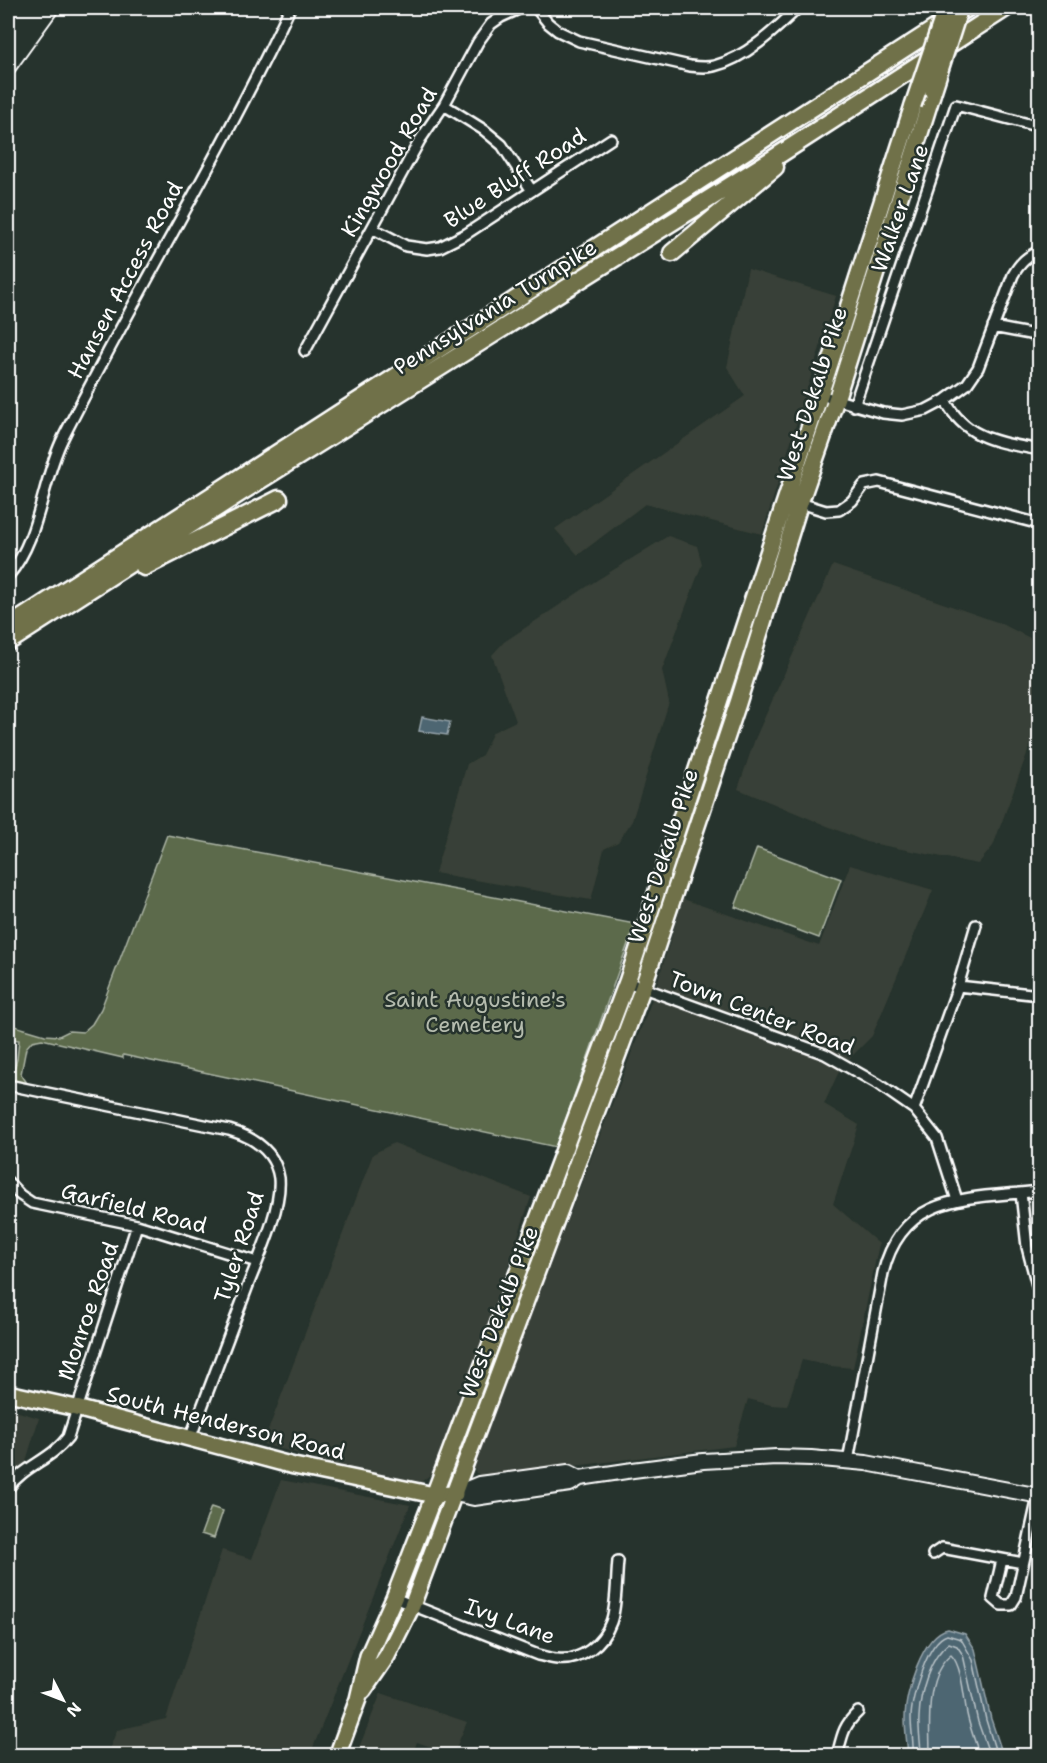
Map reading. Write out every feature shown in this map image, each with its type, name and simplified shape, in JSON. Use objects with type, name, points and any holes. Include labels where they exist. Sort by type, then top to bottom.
[{"type":"highway","name":"Pennsylvania Turnpike","points":[[8,627],[968,8]]},
{"type":"highway","name":"Pennsylvania Turnpike","points":[[8,642],[243,491],[854,107],[1006,8]]},
{"type":"highway","points":[[672,253],[772,170],[854,107]]},
{"type":"highway","points":[[68,605],[279,499]]},
{"type":"main road","name":"West Dekalb Pike","points":[[337,1755],[358,1699],[368,1656],[394,1598],[434,1495],[627,982],[946,8]]},
{"type":"main road","name":"West Dekalb Pike","points":[[358,1699],[387,1656],[412,1606],[643,987],[738,703],[960,8]]},
{"type":"main road","points":[[555,1226],[556,1172]]},
{"type":"main road","points":[[535,1278],[546,1225],[541,1210]]},
{"type":"main road","name":"South Henderson Road","points":[[8,1393],[76,1408],[294,1467],[434,1495],[455,1494]]},
{"type":"main road","points":[[455,1494],[474,1498],[570,1484],[580,1478],[659,1466],[776,1457],[848,1461],[1039,1493]]},
{"type":"street","name":"Hansen Access Road","points":[[8,576],[25,549],[35,524],[55,454],[231,124],[290,8]]},
{"type":"street","name":"Kingwood Road","points":[[305,351],[420,140],[444,105],[484,33],[501,17],[521,8]]},
{"type":"street","points":[[536,8],[558,31],[579,41],[703,67],[737,57],[798,8]]},
{"type":"street","points":[[444,105],[484,130],[502,145],[532,191]]},
{"type":"street","name":"Walker Lane","points":[[854,406],[956,105],[1040,127]]},
{"type":"street","name":"Blue Bluff Road","points":[[372,228],[406,246],[427,249],[440,247],[466,234],[611,139]]},
{"type":"street","points":[[820,395],[854,406],[902,415],[926,410],[945,400],[967,384],[978,368],[1013,275],[1019,264],[1040,250]]},
{"type":"street","points":[[993,327],[1040,336]]},
{"type":"street","points":[[945,400],[964,426],[980,436],[1040,450]]},
{"type":"street","points":[[800,503],[826,511],[839,510],[852,501],[864,485],[879,482],[1040,524]]},
{"type":"street","points":[[914,1109],[958,986],[976,925]]},
{"type":"street","name":"Town Center Road","points":[[627,982],[825,1054],[878,1084],[914,1109],[937,1138],[957,1200]]},
{"type":"street","points":[[958,986],[1040,994]]},
{"type":"street","points":[[8,1098],[9,1086]]},
{"type":"street","name":"Tyler Road","points":[[9,1086],[229,1130],[255,1140],[266,1150],[273,1161],[279,1176],[278,1202],[190,1439]]},
{"type":"street","name":"Garfield Road","points":[[8,1182],[20,1195],[32,1203],[137,1225],[257,1262]]},
{"type":"street","points":[[848,1461],[883,1273],[898,1235],[929,1209],[957,1200],[1040,1191]]},
{"type":"street","points":[[1021,1193],[1027,1247],[1040,1297]]},
{"type":"street","name":"Monroe Road","points":[[8,1488],[23,1471],[53,1453],[68,1437],[137,1225]]},
{"type":"street","points":[[1002,1560],[993,1598],[1001,1605],[1011,1605],[1016,1597],[1039,1493]]},
{"type":"street","points":[[933,1554],[942,1548],[1023,1563]]},
{"type":"street","name":"Ivy Lane","points":[[394,1598],[538,1655],[570,1659],[595,1647],[606,1635],[612,1620],[618,1561]]},
{"type":"street","points":[[837,1755],[845,1727],[858,1712]]},
{"type":"shaded area","points":[[748,269],[836,296],[762,534],[645,504],[578,555],[555,529],[745,396],[727,367]]},
{"type":"shaded area","points":[[668,536],[697,546],[702,564],[662,670],[669,702],[632,821],[618,842],[604,849],[591,900],[435,873],[467,764],[482,755],[493,732],[516,721],[492,655],[504,642]]},
{"type":"shaded area","points":[[833,565],[1000,623],[1038,642],[1040,647],[1039,721],[993,846],[978,864],[866,842],[738,789],[755,739]]},
{"type":"shaded area","points":[[850,865],[933,890],[872,1036],[841,1067],[824,1104],[859,1125],[833,1204],[879,1244],[853,1368],[802,1360],[787,1406],[771,1405],[748,1399],[734,1446],[484,1477],[476,1473],[473,1466],[653,997],[683,899],[819,946]]},
{"type":"shaded area","points":[[394,1143],[531,1197],[491,1318],[434,1472],[421,1482],[356,1470],[263,1444],[373,1154]]},
{"type":"shaded area","points":[[8,1409],[39,1418],[23,1471],[8,1505]]},
{"type":"shaded area","points":[[281,1480],[410,1505],[310,1755],[107,1755],[117,1730],[166,1719],[222,1550],[252,1559]]},
{"type":"shaded area","points":[[381,1693],[467,1722],[453,1755],[417,1742],[412,1755],[356,1755]]},
{"type":"green space","name":"Saint Augustine's Cemetery","points":[[167,835],[635,924],[556,1147],[123,1055],[123,1058],[42,1039],[32,1041],[26,1048],[21,1074],[27,1083],[11,1080],[19,1040],[8,1038],[8,1024],[45,1035],[59,1036],[69,1031],[83,1032],[92,1024],[101,1009]]},
{"type":"green space","points":[[757,848],[841,879],[819,938],[735,907]]},
{"type":"green space","points":[[211,1507],[223,1511],[214,1538],[201,1534]]},
{"type":"water","points":[[422,717],[450,722],[447,735],[419,731]]},
{"type":"water","points":[[948,1629],[965,1634],[975,1649],[991,1719],[1003,1755],[908,1755],[905,1718],[912,1681],[930,1642],[939,1633]]},
{"type":"railway","points":[[8,81],[61,8]]}]
